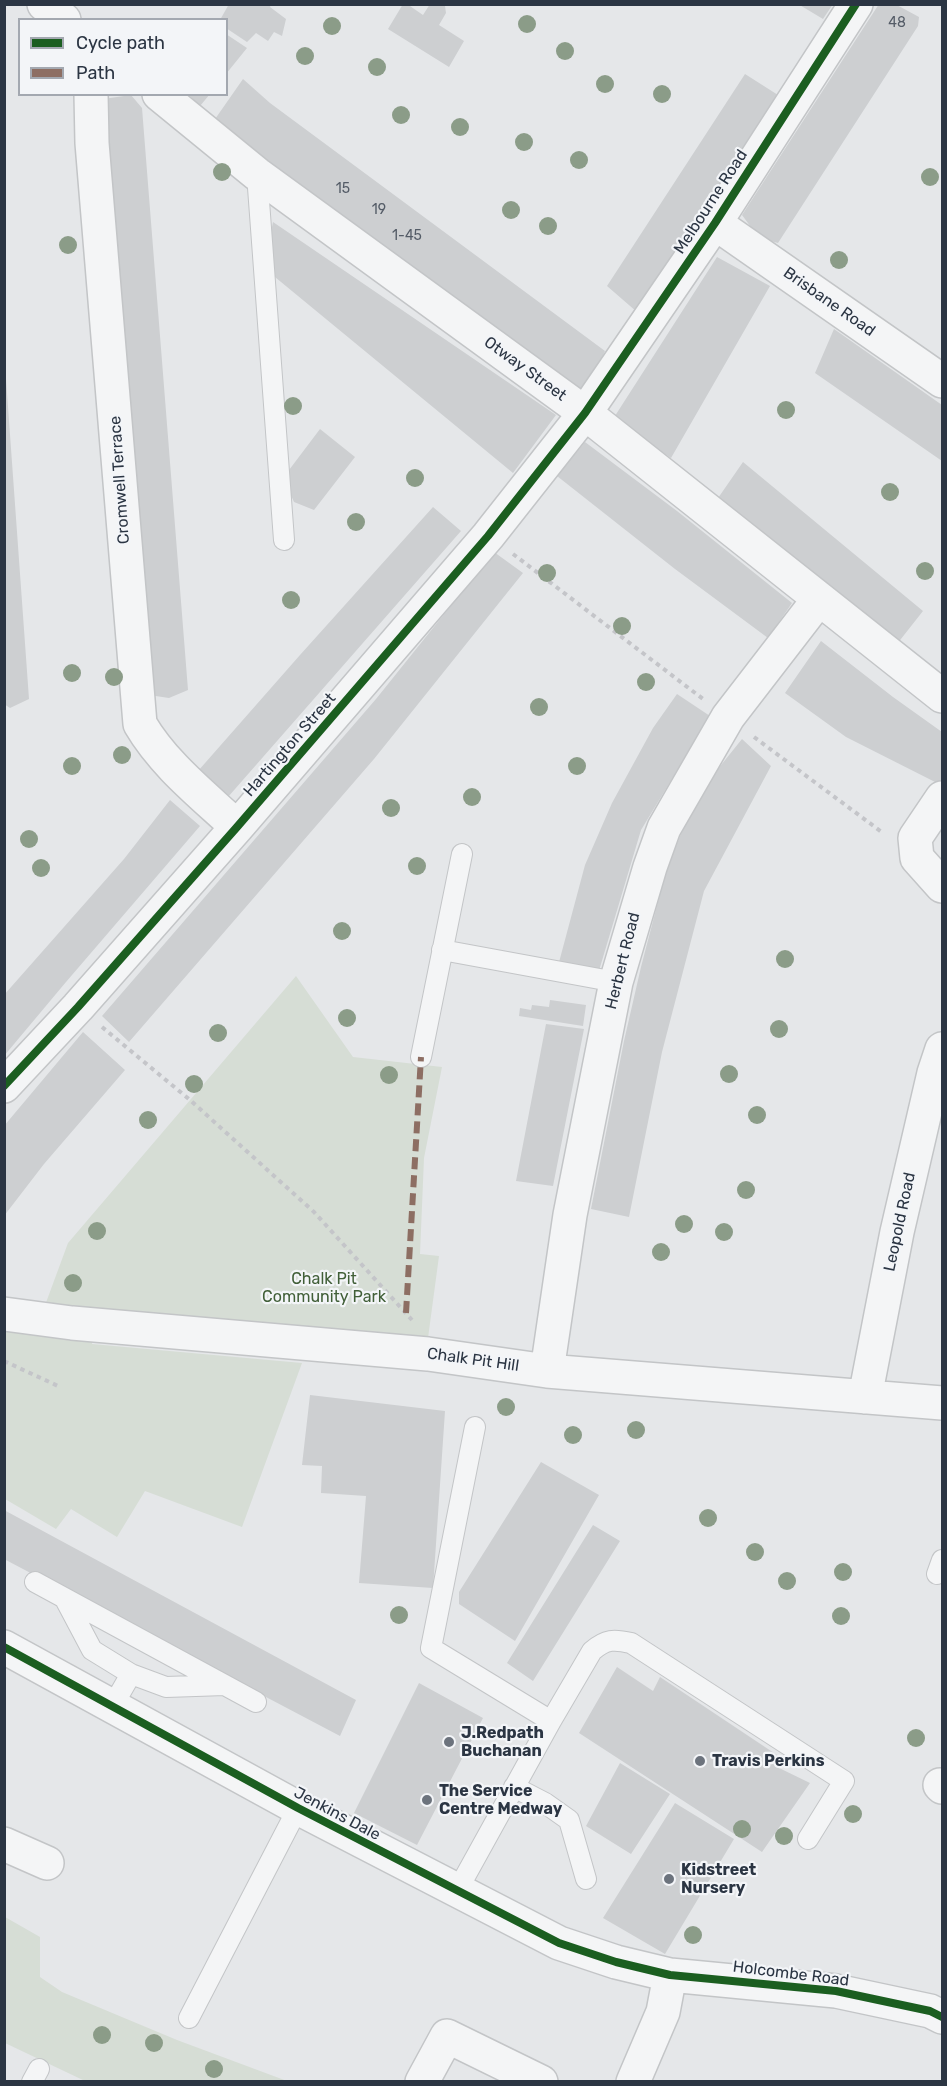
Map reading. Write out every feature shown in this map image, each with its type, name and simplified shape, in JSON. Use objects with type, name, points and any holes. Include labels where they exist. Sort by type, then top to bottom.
[{"type":"street","points":[[44,4],[62,18]]},
{"type":"street","name":"Melbourne Road","points":[[585,413],[715,223],[856,4]]},
{"type":"street","name":"Cromwell Terrace","points":[[91,96],[92,143],[140,724],[150,741],[163,756],[237,827]]},
{"type":"street","name":"Otway Street","points":[[161,96],[258,174],[585,413],[942,696]]},
{"type":"street","name":"Brisbane Road","points":[[715,223],[942,381]]},
{"type":"street","name":"Hartington Street","points":[[4,1086],[78,1007],[237,827],[488,536],[585,413]]},
{"type":"street","name":"Herbert Road","points":[[548,1371],[570,1215],[616,982],[637,906],[664,828],[728,717],[819,599]]},
{"type":"street","points":[[942,798],[915,838],[917,858],[942,886]]},
{"type":"street","name":"Leopold Road","points":[[865,1397],[897,1232],[934,1072],[942,1049]]},
{"type":"street","name":"Chalk Pit Hill","points":[[4,1314],[72,1323],[428,1354],[548,1371],[942,1403]]},
{"type":"street","name":"Jenkins Dale","points":[[4,1647],[298,1809],[558,1942],[616,1962],[670,1974]]},
{"type":"street","points":[[4,1844],[47,1863]]},
{"type":"street","points":[[633,2082],[663,2012],[670,1974]]},
{"type":"street","name":"Holcombe Road","points":[[670,1974],[836,1991],[930,2011],[942,2017]]},
{"type":"street","points":[[422,2082],[447,2036],[541,2082]]},
{"type":"lane","points":[[258,174],[284,540]]},
{"type":"lane","points":[[422,1057],[462,854]]},
{"type":"lane","points":[[442,950],[616,982]]},
{"type":"lane","points":[[475,1427],[431,1648],[551,1721]]},
{"type":"lane","points":[[35,1582],[255,1701]]},
{"type":"lane","points":[[65,1599],[93,1650],[131,1674],[166,1687],[226,1685]]},
{"type":"lane","points":[[457,1891],[592,1651],[602,1642],[614,1639],[631,1643],[844,1781],[808,1839]]},
{"type":"lane","points":[[112,1707],[131,1674]]},
{"type":"lane","points":[[514,1786],[545,1803],[569,1820],[586,1879]]},
{"type":"lane","points":[[189,2018],[298,1809]]},
{"type":"path","points":[[488,536],[917,858]]},
{"type":"path","points":[[78,1007],[190,1100],[314,1212],[428,1338],[428,1354]]},
{"type":"path","points":[[4,1361],[58,1386]]},
{"type":"green space","name":"Chalk Pit Community Park","points":[[296,976],[353,1057],[442,1067],[424,1158],[420,1254],[439,1256],[428,1338],[44,1308],[68,1243]]},
{"type":"green space","points":[[5,1321],[92,1332],[92,1344],[302,1363],[242,1527],[145,1491],[117,1537],[71,1509],[56,1529],[5,1499]]},
{"type":"green space","points":[[5,1917],[40,1937],[40,1977],[62,1992],[177,2040],[287,2081],[85,2081],[5,2043]]},
{"type":"building","points":[[229,4],[271,4],[270,7],[286,19],[282,36],[274,32],[268,41],[256,33],[247,42],[228,29],[228,18],[221,18]]},
{"type":"building","points":[[403,4],[407,4],[423,15],[430,4],[445,6],[446,13],[439,25],[464,41],[449,67],[388,29]]},
{"type":"building","points":[[798,4],[833,4],[823,19]]},
{"type":"building","points":[[879,4],[895,4],[919,17],[918,26],[778,243],[759,238],[742,215]]},
{"type":"building","points":[[228,35],[247,48],[228,72]]},
{"type":"building","points":[[745,74],[778,95],[637,312],[607,286]]},
{"type":"building","points":[[243,79],[270,103],[605,351],[593,377],[578,399],[213,122]]},
{"type":"building","points":[[132,96],[142,108],[188,690],[169,698],[149,695],[103,99]]},
{"type":"building","points":[[190,96],[208,96],[200,106]]},
{"type":"building","points":[[273,222],[556,415],[513,473],[264,268]]},
{"type":"building","points":[[717,257],[770,286],[671,458],[613,419]]},
{"type":"building","points":[[834,329],[942,405],[942,461],[815,373]]},
{"type":"building","points":[[4,379],[6,379],[29,699],[10,708],[4,704]]},
{"type":"building","points":[[320,429],[355,457],[314,510],[294,502],[283,478]]},
{"type":"building","points":[[585,442],[677,511],[792,603],[768,638],[675,569],[557,476]]},
{"type":"building","points":[[743,462],[923,611],[897,644],[716,501]]},
{"type":"building","points":[[433,507],[461,531],[221,805],[191,779]]},
{"type":"building","points":[[494,552],[523,573],[374,759],[129,1042],[102,1016],[376,699]]},
{"type":"building","points":[[821,641],[942,732],[941,785],[846,737],[785,693]]},
{"type":"building","points":[[677,694],[710,716],[641,830],[598,974],[558,966],[585,865],[612,803],[653,728]]},
{"type":"building","points":[[742,739],[771,766],[704,891],[662,1052],[629,1217],[591,1209],[624,1041],[665,875],[680,836],[709,780]]},
{"type":"building","points":[[170,800],[200,826],[4,1056],[4,995],[124,859]]},
{"type":"building","points":[[550,1000],[586,1005],[583,1026],[519,1016],[520,1008],[531,1010],[532,1005],[549,1007]]},
{"type":"building","points":[[546,1024],[584,1029],[553,1186],[516,1181]]},
{"type":"building","points":[[83,1032],[125,1070],[44,1164],[4,1216],[4,1126]]},
{"type":"building","points":[[310,1395],[445,1411],[433,1588],[359,1583],[366,1496],[321,1493],[322,1466],[302,1465]]},
{"type":"building","points":[[541,1462],[599,1495],[515,1641],[459,1604],[459,1592]]},
{"type":"building","points":[[4,1510],[356,1700],[340,1736],[4,1559]]},
{"type":"building","points":[[593,1525],[620,1541],[533,1681],[507,1663]]},
{"type":"building","name":"Travis Perkins","points":[[617,1667],[653,1691],[660,1677],[780,1757],[775,1766],[810,1783],[762,1852],[579,1733]]},
{"type":"building","points":[[419,1683],[483,1718],[417,1845],[354,1813]]},
{"type":"building","points":[[620,1763],[670,1794],[631,1854],[586,1826]]},
{"type":"building","name":"Kidstreet Nursery","points":[[675,1803],[734,1839],[665,1954],[603,1918]]},
{"type":"marked path","points":[[406,1313],[421,1057]]},
{"type":"cycle path","points":[[4,1086],[78,1007],[237,827],[488,536],[585,413],[715,223],[856,4]]},
{"type":"cycle path","points":[[4,1647],[298,1808],[559,1943],[616,1962],[670,1975],[836,1991],[930,2011],[942,2017]]},
{"type":"place","name":"J.Redpath Buchanan","points":[[449,1742]]},
{"type":"place","name":"Travis Perkins","points":[[700,1761]]},
{"type":"place","name":"The Service Centre Medway","points":[[427,1800]]},
{"type":"place","name":"Kidstreet Nursery","points":[[669,1879]]}]
